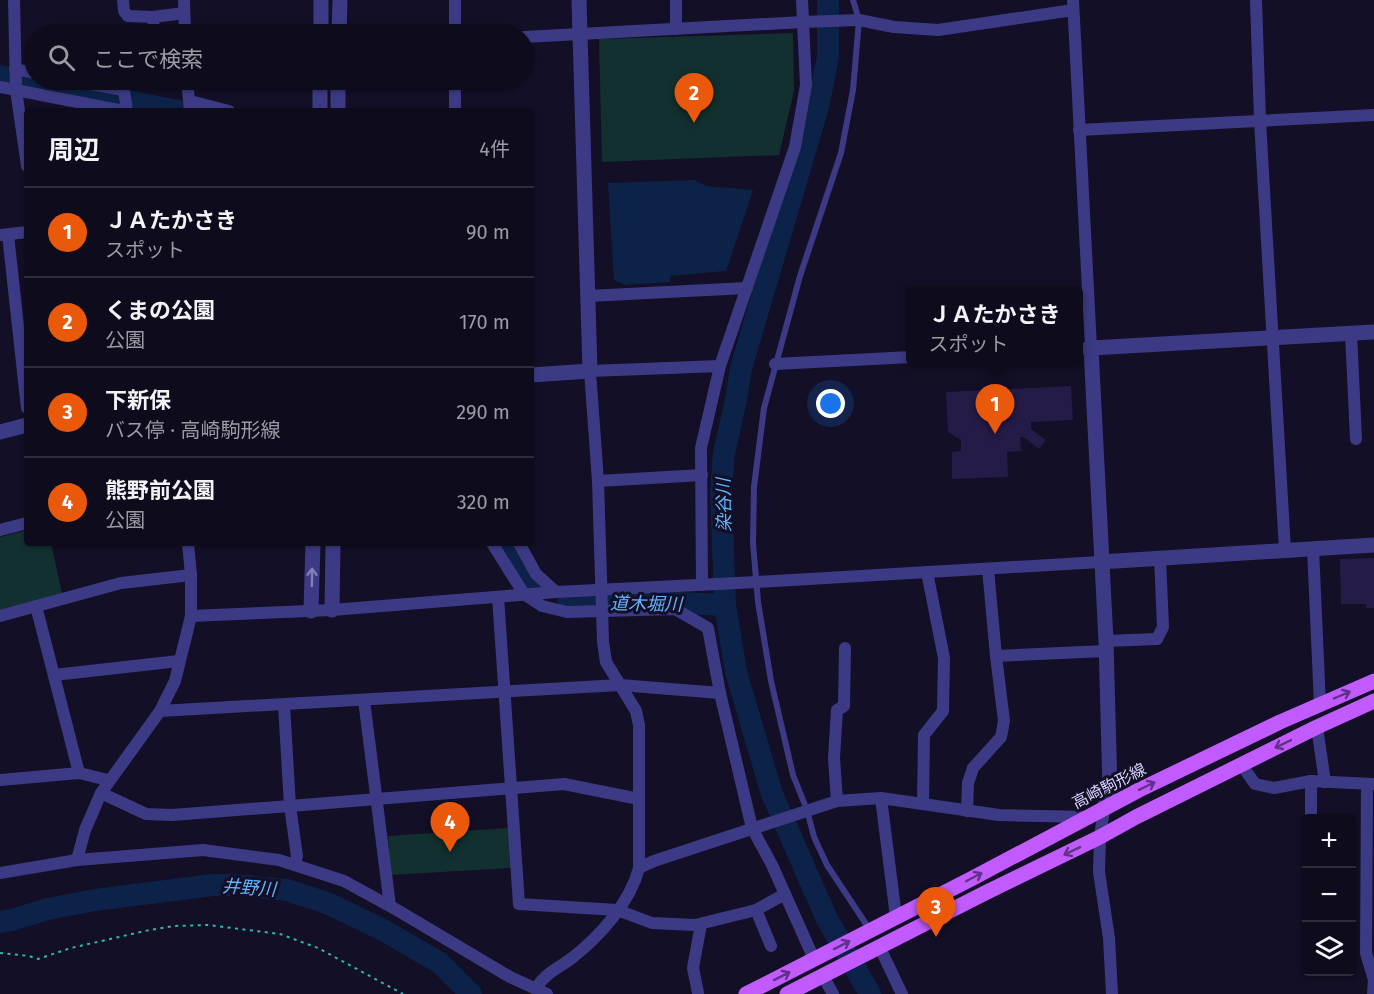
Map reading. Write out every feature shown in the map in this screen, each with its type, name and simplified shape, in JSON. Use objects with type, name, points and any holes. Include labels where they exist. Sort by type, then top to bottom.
[{"type":"main road","name":"高崎駒形線","points":[[816,958],[1104,809],[1280,722],[1374,681]]},
{"type":"main road","points":[[787,994],[1100,837],[1136,816],[1374,701]]},
{"type":"main road","points":[[746,994],[816,958]]},
{"type":"street","points":[[14,0],[15,90],[24,147]]},
{"type":"street","points":[[123,0],[124,11],[128,16],[153,17],[184,13]]},
{"type":"street","points":[[184,0],[185,24]]},
{"type":"street","points":[[321,0],[321,24]]},
{"type":"street","points":[[339,24],[340,0]]},
{"type":"street","points":[[455,0],[455,24]]},
{"type":"street","points":[[0,873],[77,860],[204,850],[279,860],[344,881],[510,977],[541,991],[542,977],[570,959],[601,932],[636,882],[639,868],[639,725],[636,711],[606,662],[602,610],[598,481],[590,371],[579,0]]},
{"type":"street","points":[[675,0],[676,29]]},
{"type":"street","points":[[704,585],[700,532],[701,448],[720,366],[795,147],[806,84],[806,22],[802,0]]},
{"type":"street","points":[[1256,0],[1260,121],[1285,550]]},
{"type":"street","points":[[534,36],[857,21],[894,27],[938,30],[1073,5],[1085,349],[1106,646],[1110,790],[1104,809],[1100,837],[1099,872],[1109,938],[1112,994]]},
{"type":"street","points":[[153,17],[153,24]]},
{"type":"street","points":[[15,69],[24,71]]},
{"type":"street","points":[[0,87],[114,108]]},
{"type":"street","points":[[124,90],[125,108]]},
{"type":"street","points":[[188,90],[190,106],[206,108]]},
{"type":"street","points":[[320,90],[320,108]]},
{"type":"street","points":[[338,90],[338,108]]},
{"type":"street","points":[[455,90],[455,108]]},
{"type":"street","points":[[1079,130],[1374,115]]},
{"type":"street","points":[[24,232],[4,235],[23,325],[24,346]]},
{"type":"street","points":[[588,296],[747,288]]},
{"type":"street","points":[[1085,349],[1374,332]]},
{"type":"street","points":[[1351,333],[1356,439]]},
{"type":"street","points":[[775,364],[906,357]]},
{"type":"street","points":[[534,375],[720,366]]},
{"type":"street","points":[[0,432],[24,427]]},
{"type":"street","points":[[598,481],[702,475]]},
{"type":"street","points":[[0,530],[24,524]]},
{"type":"street","points":[[191,616],[332,610],[556,592],[602,592],[1374,545]]},
{"type":"street","points":[[77,860],[85,830],[100,793],[160,711],[175,681],[191,616],[188,546]]},
{"type":"street","points":[[311,611],[313,546]]},
{"type":"street","points":[[332,610],[333,546]]},
{"type":"street","points":[[494,546],[524,594],[542,606],[567,612],[675,609],[708,628],[720,693],[755,827],[816,958]]},
{"type":"street","points":[[521,546],[536,574],[556,592]]},
{"type":"street","points":[[1313,548],[1320,705]]},
{"type":"street","points":[[996,656],[1157,639],[1164,627],[1161,558]]},
{"type":"street","points":[[967,811],[968,783],[974,768],[1000,737],[1004,721],[988,569]]},
{"type":"street","points":[[923,804],[924,735],[943,711],[944,658],[927,572]]},
{"type":"street","points":[[0,616],[121,583],[191,575]]},
{"type":"street","points":[[498,597],[519,904],[617,910],[652,923],[695,925],[756,910],[785,894]]},
{"type":"street","points":[[36,606],[79,773]]},
{"type":"street","points":[[837,801],[834,758],[837,710],[844,706],[845,648]]},
{"type":"street","points":[[54,675],[179,661]]},
{"type":"street","points":[[160,711],[620,685],[720,693]]},
{"type":"street","points":[[364,700],[390,906]]},
{"type":"street","points":[[284,705],[290,806],[297,856],[295,866]]},
{"type":"street","points":[[1317,727],[1325,782]]},
{"type":"street","points":[[1241,764],[1255,784],[1274,788],[1311,781],[1370,784],[1370,953],[1374,980],[1373,994]]},
{"type":"street","points":[[0,780],[79,773],[108,780]]},
{"type":"street","points":[[1311,781],[1311,814]]},
{"type":"street","points":[[100,793],[146,814],[172,815],[564,784],[639,799]]},
{"type":"street","points":[[881,798],[896,917]]},
{"type":"street","points":[[639,868],[654,861],[837,801],[881,798],[999,815],[1088,817]]},
{"type":"street","points":[[756,910],[771,946]]},
{"type":"street","points":[[698,993],[693,968],[701,924]]},
{"type":"street","points":[[877,947],[902,994]]},
{"type":"street","points":[[826,974],[832,994]]},
{"type":"lane","points":[[853,0],[857,21],[853,90],[841,153],[800,276],[764,408],[754,487],[753,543],[754,583],[779,721],[793,775],[814,837],[827,865],[868,931]]},
{"type":"path","points":[[0,953],[38,959],[72,948],[145,931],[173,926],[208,925],[280,934],[318,948],[403,994]]},
{"type":"green space","points":[[793,33],[794,91],[779,155],[602,162],[599,39]]},
{"type":"green space","points":[[24,531],[24,546],[52,546],[62,594],[0,610],[0,537]]},
{"type":"green space","points":[[509,828],[512,868],[391,875],[388,836]]},
{"type":"water","points":[[695,180],[706,186],[753,190],[726,271],[670,276],[670,282],[625,285],[614,280],[608,183]]},
{"type":"building","points":[[1071,386],[1073,420],[1031,422],[1031,429],[1046,440],[1039,449],[1025,438],[1020,437],[1021,451],[1007,452],[1008,477],[952,479],[952,452],[961,451],[961,440],[948,432],[946,392]]},
{"type":"building","points":[[1374,558],[1374,608],[1366,608],[1366,604],[1341,604],[1340,559]]},
{"type":"waterway","name":"染谷川","points":[[828,0],[828,57],[818,107],[741,368],[724,453],[721,489],[725,605],[736,672],[772,794],[827,919],[870,994]]},
{"type":"waterway","name":"道木堀川","points":[[0,76],[24,81]]},
{"type":"waterway","name":"道木堀川","points":[[71,90],[163,108]]},
{"type":"waterway","name":"道木堀川","points":[[508,546],[528,582],[534,587]]},
{"type":"waterway","name":"道木堀川","points":[[568,603],[725,605]]},
{"type":"waterway","name":"井野川","points":[[0,922],[47,909],[95,900],[213,885],[287,890],[327,903],[383,930],[440,963],[471,994]]},
{"type":"place","name":"くまの公園","points":[[694,123]]},
{"type":"place","name":"ＪＡたかさき","points":[[995,434]]},
{"type":"place","name":"熊野前公園","points":[[450,852]]},
{"type":"place","name":"下新保","points":[[936,937]]}]
